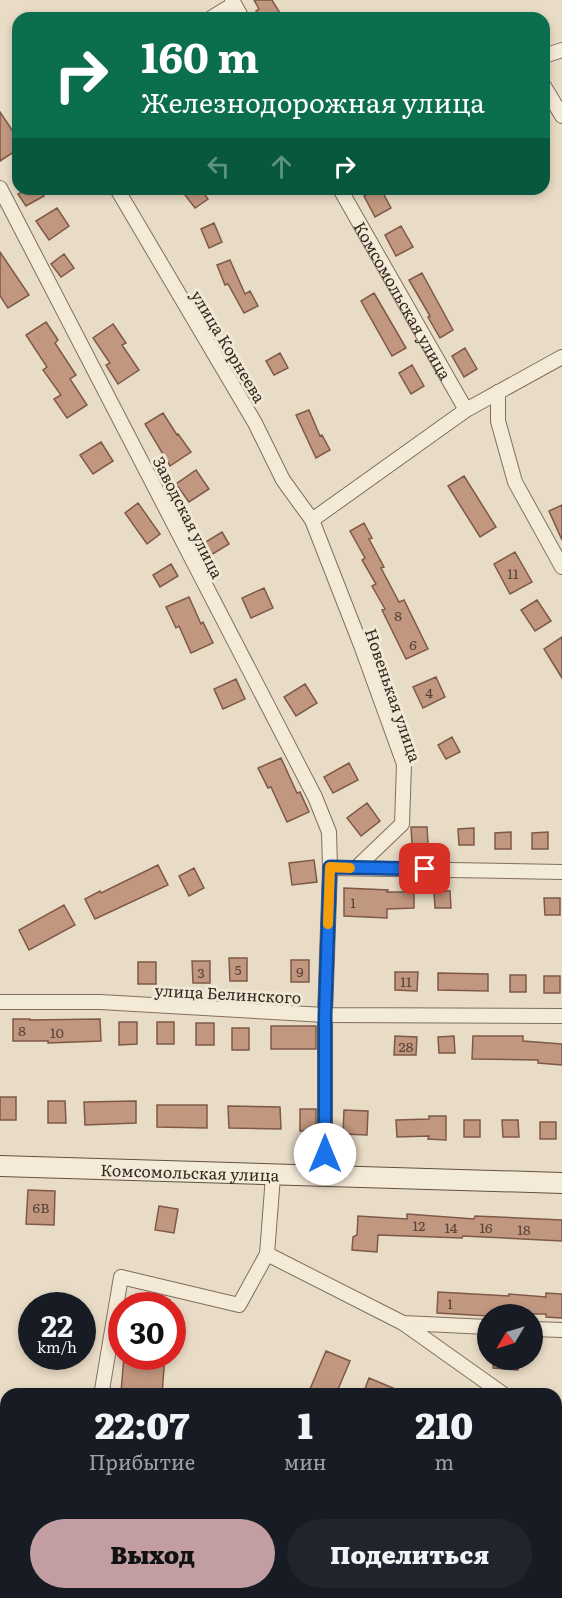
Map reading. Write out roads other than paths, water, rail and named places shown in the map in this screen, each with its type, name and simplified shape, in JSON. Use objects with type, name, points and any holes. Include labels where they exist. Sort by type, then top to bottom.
[{"type":"street","points":[[219,12],[233,2]]},
{"type":"street","points":[[550,96],[562,116]]},
{"type":"street","name":"Заводская улица","points":[[0,188],[315,797],[328,832],[330,867],[325,1015],[325,1177]]},
{"type":"street","name":"улица Корнеева","points":[[121,195],[255,423],[283,480],[312,520]]},
{"type":"street","name":"Комсомольская улица","points":[[343,195],[466,410]]},
{"type":"street","points":[[312,520],[466,410],[562,357]]},
{"type":"street","points":[[498,392],[498,422],[514,482],[562,567]]},
{"type":"street","name":"Новенькая улица","points":[[312,520],[404,764],[402,824],[356,868]]},
{"type":"street","points":[[330,867],[562,872]]},
{"type":"street","name":"улица Белинского","points":[[0,1002],[100,1002],[325,1015],[562,1016]]},
{"type":"street","name":"Комсомольская улица","points":[[0,1167],[562,1183]]},
{"type":"street","points":[[102,1388],[121,1277],[239,1305],[267,1254],[273,1176]]},
{"type":"street","points":[[267,1254],[403,1323],[495,1388]]},
{"type":"street","points":[[403,1323],[477,1326]]},
{"type":"street","points":[[543,1329],[562,1330]]}]
